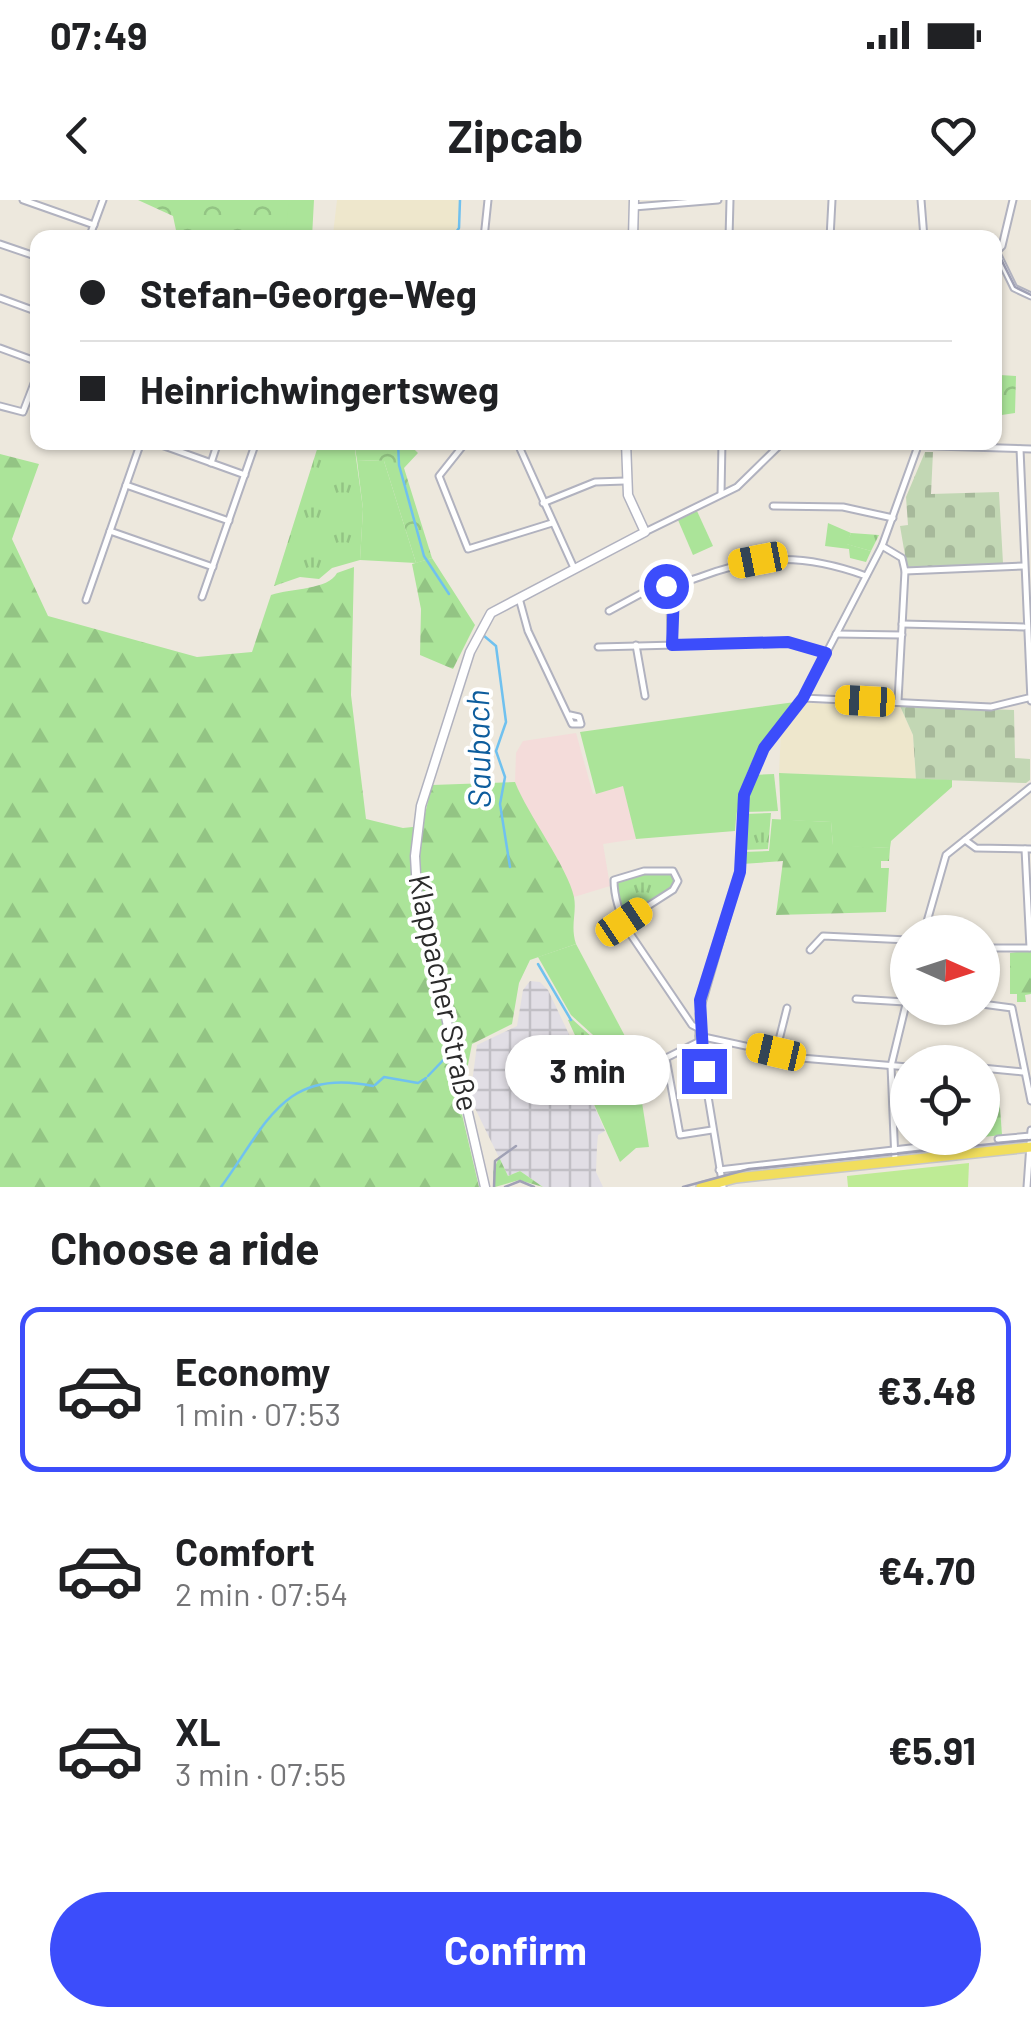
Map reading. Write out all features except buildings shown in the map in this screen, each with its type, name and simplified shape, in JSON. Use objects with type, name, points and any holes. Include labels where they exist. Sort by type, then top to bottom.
[{"type":"main road","points":[[632,230],[634,204]]},
{"type":"main road","points":[[626,450],[625,480],[646,532]]},
{"type":"main road","name":"Klappacher Straße","points":[[485,1187],[417,891],[415,856],[420,810],[476,635],[490,613],[518,595],[646,532]]},
{"type":"main road","points":[[701,1187],[721,1179],[894,1156],[1030,1147]]},
{"type":"street","points":[[23,200],[94,225]]},
{"type":"street","points":[[92,230],[103,200]]},
{"type":"street","points":[[485,230],[488,200]]},
{"type":"street","points":[[634,204],[718,200]]},
{"type":"street","points":[[728,230],[730,200]]},
{"type":"street","points":[[830,230],[832,200]]},
{"type":"street","points":[[921,200],[923,230]]},
{"type":"street","points":[[1002,246],[1013,200]]},
{"type":"street","points":[[0,244],[30,254]]},
{"type":"street","points":[[1002,262],[1014,288],[1031,296]]},
{"type":"street","points":[[0,298],[30,309]]},
{"type":"street","points":[[0,348],[30,359]]},
{"type":"street","points":[[0,406],[22,412],[29,396]]},
{"type":"street","points":[[1002,448],[1031,450]]},
{"type":"street","points":[[803,698],[991,707],[1031,698],[1024,566],[1027,525],[1020,449]]},
{"type":"street","points":[[86,600],[138,450]]},
{"type":"street","points":[[177,450],[245,475]]},
{"type":"street","points":[[211,462],[215,450]]},
{"type":"street","points":[[202,597],[253,450]]},
{"type":"street","points":[[460,450],[439,476],[468,548],[552,522]]},
{"type":"street","points":[[521,450],[574,568]]},
{"type":"street","points":[[721,494],[722,450]]},
{"type":"street","name":"Klappacher Straße","points":[[646,532],[752,476],[774,450]]},
{"type":"street","points":[[721,1179],[699,1035],[700,1000],[737,883],[740,817],[751,771],[803,698],[882,546],[917,450]]},
{"type":"street","points":[[543,503],[595,482],[625,480]]},
{"type":"street","points":[[126,485],[229,521]]},
{"type":"street","points":[[773,506],[843,507],[894,518]]},
{"type":"street","points":[[110,531],[213,567]]},
{"type":"street","points":[[882,546],[902,558],[906,571],[898,702]]},
{"type":"street","points":[[672,645],[674,592],[677,586],[705,575],[758,560],[821,560],[866,576]]},
{"type":"street","points":[[906,571],[1024,566]]},
{"type":"street","points":[[609,611],[656,584],[674,592]]},
{"type":"street","points":[[518,595],[528,631],[570,715]]},
{"type":"street","points":[[902,624],[1026,627]]},
{"type":"street","points":[[836,634],[902,636]]},
{"type":"street","points":[[598,647],[788,642],[826,653]]},
{"type":"street","points":[[636,644],[645,696]]},
{"type":"street","points":[[929,915],[946,855],[1031,787]]},
{"type":"street","points":[[965,840],[976,848],[1028,849],[1030,948],[1000,948]]},
{"type":"street","points":[[624,922],[673,890],[677,875],[658,870],[614,880],[624,922],[699,1035],[776,1052],[890,1066]]},
{"type":"street","points":[[810,950],[823,936],[890,939]]},
{"type":"street","points":[[856,999],[890,1000]]},
{"type":"street","points":[[680,1008],[690,1008],[700,1000]]},
{"type":"street","points":[[1000,1005],[1010,1005],[1031,1102]]},
{"type":"street","points":[[776,1052],[787,1008]]},
{"type":"street","points":[[699,1035],[666,1058],[680,1135],[712,1130]]},
{"type":"street","points":[[1000,1070],[1023,1072]]},
{"type":"street","points":[[1000,1139],[1031,1134],[1028,1187]]},
{"type":"street","points":[[894,1156],[898,1155]]},
{"type":"shaded area","points":[[337,200],[460,200],[458,230],[333,230]]},
{"type":"shaded area","points":[[804,703],[900,706],[913,735],[916,779],[779,773],[781,731]]},
{"type":"shaded area","points":[[576,733],[593,794],[623,785],[636,839],[603,844],[610,886],[574,897],[529,817],[515,782],[516,753],[523,741]]},
{"type":"shaded area","points":[[530,981],[540,982],[548,990],[585,1068],[579,1071],[605,1131],[598,1135],[596,1172],[603,1187],[543,1187],[520,1171],[508,1176],[470,1098],[477,1045],[517,1026],[523,990]]},
{"type":"green space","points":[[138,200],[292,200],[290,230],[176,230],[173,216]]},
{"type":"green space","points":[[289,200],[314,200],[312,230],[271,230],[286,228]]},
{"type":"green space","points":[[1002,375],[1016,376],[1015,413],[1002,415]]},
{"type":"green space","points":[[317,450],[355,450],[363,509],[360,560],[332,568],[319,579],[300,577],[274,586]]},
{"type":"green space","points":[[355,450],[418,453],[404,468],[432,558],[416,563],[384,461],[357,460]]},
{"type":"green space","points":[[925,452],[933,452],[931,494],[999,492],[1003,563],[907,567],[900,526],[908,525],[906,497]]},
{"type":"green space","points":[[0,454],[39,464],[12,539],[48,616],[197,657],[252,652],[271,595],[318,586],[354,567],[351,695],[366,819],[403,828],[422,826],[432,785],[515,782],[570,885],[575,903],[576,944],[530,960],[519,983],[512,1024],[472,1044],[460,1106],[479,1187],[0,1187]]},
{"type":"green space","points":[[357,460],[384,461],[416,563],[360,560],[363,509]]},
{"type":"green space","points":[[697,511],[713,546],[693,555],[678,520]]},
{"type":"green space","points":[[828,523],[851,533],[847,544],[871,551],[866,562],[850,558],[849,549],[825,546]]},
{"type":"green space","points":[[851,533],[879,535],[871,551],[846,544]]},
{"type":"green space","points":[[432,558],[475,625],[453,669],[420,655],[421,609],[412,564]]},
{"type":"green space","points":[[795,702],[771,732],[746,775],[735,831],[636,839],[623,786],[596,794],[580,732]]},
{"type":"green space","points":[[900,706],[1014,710],[1015,758],[1030,759],[1030,780],[1026,783],[916,779],[913,735]]},
{"type":"green space","points":[[779,773],[952,780],[952,787],[891,841],[890,848],[833,846],[831,822],[781,820]]},
{"type":"green space","points":[[774,774],[778,811],[744,812],[754,775]]},
{"type":"green space","points":[[771,813],[768,849],[743,850],[744,814]]},
{"type":"green space","points":[[772,819],[831,822],[833,845],[890,848],[889,861],[881,861],[881,868],[889,868],[886,912],[776,915],[783,861],[742,864],[743,852],[769,851]]},
{"type":"green space","points":[[642,873],[672,873],[676,880],[672,889],[624,920],[616,881]]},
{"type":"green space","points":[[576,944],[626,1038],[636,1074],[571,1015],[538,957]]},
{"type":"green space","points":[[1031,950],[1031,994],[1025,995],[1026,1002],[1017,1002],[1017,994],[1010,994],[1010,953]]},
{"type":"green space","points":[[572,1019],[637,1078],[616,1088],[608,1086],[592,1057],[584,1055],[568,1020]]},
{"type":"green space","points":[[589,1059],[610,1096],[638,1077],[649,1147],[636,1148],[620,1162],[579,1071],[584,1068],[582,1062]]},
{"type":"green space","points":[[499,1157],[508,1176],[520,1171],[543,1187],[519,1180],[495,1187],[493,1172]]},
{"type":"green space","points":[[969,1163],[968,1187],[848,1187],[847,1176]]},
{"type":"waterway","name":"Saubach","points":[[458,230],[460,200]]},
{"type":"waterway","name":"Saubach","points":[[398,450],[424,556],[449,594]]},
{"type":"waterway","name":"Saubach","points":[[483,635],[496,646],[506,722],[496,751],[505,777],[500,804],[510,867]]},
{"type":"waterway","points":[[538,964],[571,1020]]},
{"type":"waterway","points":[[428,1076],[450,1053]]},
{"type":"waterway","points":[[375,1085],[384,1077],[418,1083],[426,1078]]},
{"type":"waterway","points":[[221,1187],[266,1122],[297,1093],[343,1082],[373,1086]]},
{"type":"tram line","points":[[1002,261],[1015,287],[1031,295]]},
{"type":"tram line","points":[[683,1187],[749,1169],[1031,1140]]},
{"type":"tram line","points":[[494,1187],[495,1161],[516,1146]]},
{"type":"tram line","points":[[505,1187],[520,1181],[534,1187]]},
{"type":"route","points":[[666,586],[674,592],[672,645],[788,642],[826,653],[803,698],[751,771],[740,817],[740,872],[700,1000],[699,1036],[704,1071]]}]
